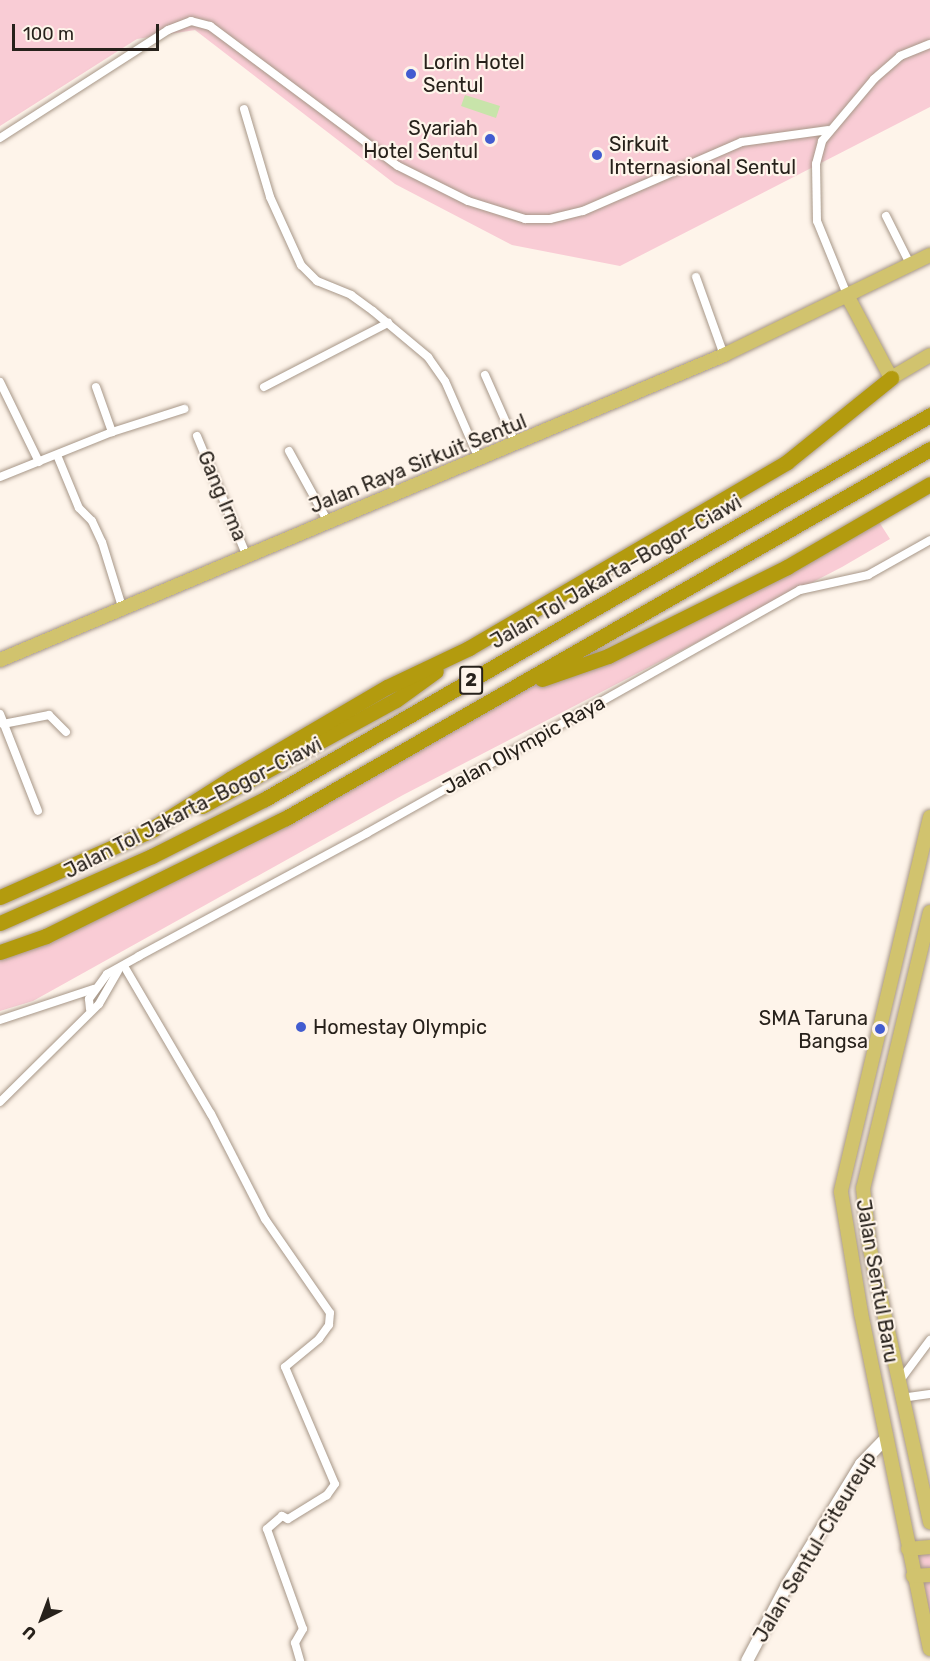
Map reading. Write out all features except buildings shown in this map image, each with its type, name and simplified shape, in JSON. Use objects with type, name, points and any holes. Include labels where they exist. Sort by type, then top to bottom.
[{"type":"highway","points":[[0,897],[145,833],[387,687],[470,648],[787,462],[891,378]]},
{"type":"highway","name":"Jalan Tol Jakarta–Bogor–Ciawi","points":[[0,923],[152,856],[265,800],[930,415]]},
{"type":"highway","name":"2","points":[[0,952],[68,926],[276,824],[930,449]]},
{"type":"highway","points":[[506,691],[609,656],[787,567],[930,484]]},
{"type":"main road","name":"Jalan Raya Sirkuit Sentul","points":[[0,660],[516,445],[724,355],[919,263],[930,255]]},
{"type":"main road","points":[[848,297],[891,378],[930,355]]},
{"type":"main road","name":"Jalan Sentul Baru","points":[[930,817],[841,1192],[913,1576],[930,1649]]},
{"type":"main road","name":"Jalan Sentul Baru","points":[[930,912],[863,1188],[870,1249],[897,1383],[930,1522]]},
{"type":"main road","points":[[908,1549],[930,1547]]},
{"type":"main road","points":[[913,1576],[930,1575]]},
{"type":"street","points":[[0,138],[168,30],[191,21],[210,26],[424,181],[525,219],[550,219],[583,211],[742,142],[828,130]]},
{"type":"street","points":[[848,297],[825,242],[814,201],[816,164],[828,130],[900,56],[930,44]]},
{"type":"street","points":[[244,109],[270,197],[301,265],[317,281],[351,295],[388,323],[437,368],[479,459]]},
{"type":"street","points":[[886,216],[919,263]]},
{"type":"street","points":[[696,277],[724,355]]},
{"type":"street","points":[[264,387],[388,323]]},
{"type":"street","points":[[485,375],[516,445]]},
{"type":"street","points":[[0,382],[39,462]]},
{"type":"street","points":[[96,387],[111,432]]},
{"type":"street","points":[[0,477],[111,432],[184,409]]},
{"type":"street","name":"Gang Irma","points":[[197,436],[247,557]]},
{"type":"street","points":[[289,451],[328,522]]},
{"type":"street","points":[[57,455],[79,508],[92,521],[102,542],[123,610]]},
{"type":"street","name":"Jalan Olympic Raya","points":[[0,1020],[94,989],[107,974],[121,969],[800,590],[868,575],[930,540]]},
{"type":"street","points":[[0,714],[38,811]]},
{"type":"street","points":[[3,724],[49,716],[66,732]]},
{"type":"street","points":[[0,1102],[90,1009],[99,1004],[121,969],[211,1114],[265,1219],[330,1313],[329,1325],[319,1339],[285,1367],[335,1484],[327,1495],[288,1519],[282,1516],[267,1529],[303,1629],[295,1643],[300,1661]]},
{"type":"street","points":[[90,1009],[94,989]]},
{"type":"street","points":[[897,1383],[930,1340]]},
{"type":"street","points":[[901,1398],[930,1394]]},
{"type":"street","name":"Jalan Sentul-Citeureup","points":[[747,1661],[786,1587],[861,1464],[887,1437]]},
{"type":"shaded area","name":"Sirkuit Internasional Sentul","points":[[0,0],[930,0],[930,107],[620,266],[512,245],[395,184],[195,30],[137,39],[0,126]]},
{"type":"shaded area","points":[[465,95],[500,106],[496,118],[461,106]]},
{"type":"shaded area","points":[[874,514],[890,539],[842,567],[403,795],[33,1001],[0,1011],[0,952],[165,880],[506,691],[609,655]]},
{"type":"shaded area","points":[[930,1547],[930,1649],[908,1549]]},
{"type":"place","name":"Lorin Hotel Sentul","points":[[411,74]]},
{"type":"place","name":"Syariah Hotel Sentul","points":[[490,139]]},
{"type":"place","name":"Sirkuit Internasional Sentul","points":[[597,155]]},
{"type":"place","name":"Homestay Olympic","points":[[301,1027]]},
{"type":"place","name":"SMA Taruna Bangsa","points":[[880,1029]]}]
